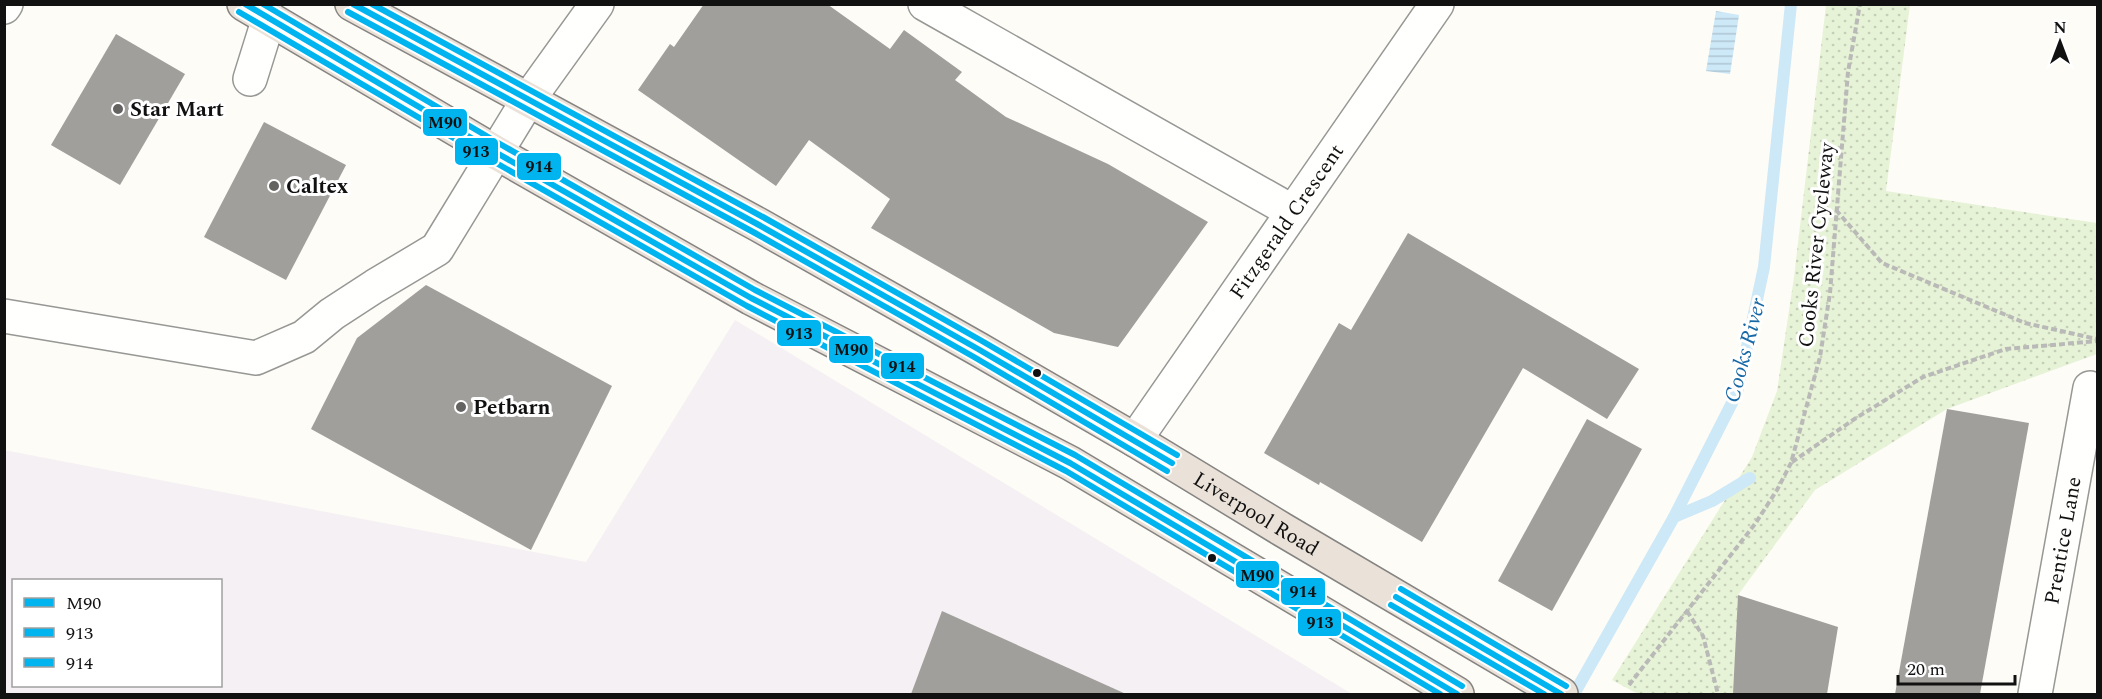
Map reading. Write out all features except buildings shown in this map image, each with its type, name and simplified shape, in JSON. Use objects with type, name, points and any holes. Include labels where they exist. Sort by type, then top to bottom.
[{"type":"highway","name":"Liverpool Road","points":[[352,4],[769,231],[1135,440],[1561,694]]},
{"type":"highway","points":[[256,11],[495,152],[751,298],[1070,463],[1456,694]]},
{"type":"street","points":[[4,316],[255,358],[304,337],[341,308],[437,249],[528,100],[597,4]]},
{"type":"street","points":[[925,4],[1293,212]]},
{"type":"street","name":"Fitzgerald Crescent","points":[[1135,440],[1437,4]]},
{"type":"street","points":[[250,80],[256,11]]},
{"type":"street","name":"Prentice Lane","points":[[2036,694],[2090,388]]},
{"type":"path","name":"Cooks River Cycleway","points":[[1629,685],[1755,524],[1791,463],[1821,357],[1830,292],[1848,72],[1860,4]]},
{"type":"path","points":[[1836,209],[1882,263],[2025,322],[2097,340]]},
{"type":"path","points":[[1791,463],[1856,418],[1923,377],[2006,349],[2097,340]]},
{"type":"path","points":[[1687,611],[1703,636],[1718,694]]},
{"type":"shaded area","points":[[735,320],[1352,694],[5,694],[4,450],[586,562]]},
{"type":"green space","points":[[1826,5],[1910,5],[1886,191],[2097,223],[2097,354],[1947,409],[1815,490],[1738,595],[1734,694],[1638,694],[1612,680],[1752,457],[1777,391],[1794,277]]},
{"type":"water","points":[[1716,11],[1739,15],[1730,74],[1706,71]]},
{"type":"waterway","name":"Cooks River","points":[[1574,694],[1674,517],[1737,393],[1764,267],[1791,4]]},
{"type":"waterway","points":[[1674,517],[1712,501],[1750,478]]},
{"type":"transit line","name":"M90","points":[[245,4],[495,152],[751,298],[1070,463],[1457,694]]},
{"type":"transit line","name":"914","points":[[263,4],[500,144],[755,290],[1075,455],[1462,686]]},
{"type":"transit line","name":"M90","points":[[353,4],[759,225],[978,349],[1172,463]]},
{"type":"transit line","name":"914","points":[[372,4],[763,217],[1177,455]]},
{"type":"transit line","name":"913","points":[[239,12],[491,160],[747,306],[1066,471],[1440,694]]},
{"type":"transit line","name":"913","points":[[348,12],[755,233],[974,357],[1167,471]]},
{"type":"transit line","name":"914","points":[[1401,589],[1566,686]]},
{"type":"transit line","name":"M90","points":[[1396,597],[1561,694]]},
{"type":"transit line","name":"913","points":[[1391,605],[1544,694]]},
{"type":"place","name":"Star Mart","points":[[118,109]]},
{"type":"place","name":"Caltex","points":[[274,186]]},
{"type":"place","name":"Petbarn","points":[[461,407]]}]
